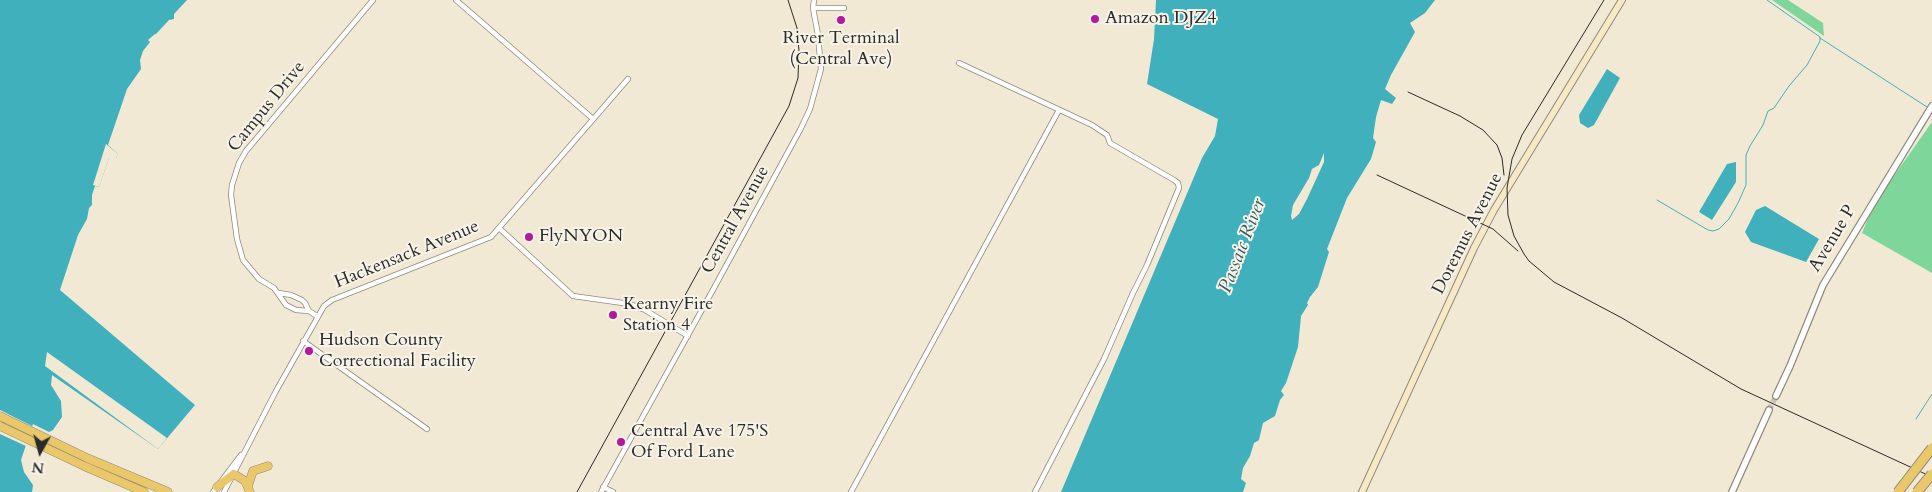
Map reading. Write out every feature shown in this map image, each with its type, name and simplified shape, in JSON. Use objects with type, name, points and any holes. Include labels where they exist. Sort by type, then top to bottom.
[{"type":"highway","points":[[0,416],[58,444],[168,492]]},
{"type":"highway","points":[[0,426],[53,452],[144,492]]},
{"type":"highway","points":[[1898,492],[1932,448]]},
{"type":"highway","points":[[249,489],[253,471],[268,466]]},
{"type":"highway","points":[[218,490],[234,474],[242,479],[249,489]]},
{"type":"highway","points":[[1917,492],[1932,474]]},
{"type":"highway","points":[[116,480],[132,492]]},
{"type":"main road","name":"Doremus Avenue","points":[[1362,492],[1474,248],[1494,210],[1622,0]]},
{"type":"street","name":"Campus Drive","points":[[317,316],[309,311],[296,310],[286,305],[278,293],[250,271],[243,260],[239,250],[231,195],[235,171],[246,151],[373,0]]},
{"type":"street","points":[[456,0],[592,118]]},
{"type":"street","name":"Central Avenue","points":[[601,492],[688,336],[810,109],[821,69],[813,8],[814,0]]},
{"type":"street","points":[[813,8],[844,8]]},
{"type":"street","points":[[959,63],[1092,125],[1106,135],[1110,143],[1178,183],[1179,190],[1104,359],[1035,492]]},
{"type":"street","name":"Hackensack Avenue","points":[[234,474],[243,453],[303,341],[324,306],[332,300],[481,243],[491,237],[592,118],[628,79]]},
{"type":"street","name":"Avenue P","points":[[1776,396],[1823,285],[1932,106]]},
{"type":"street","points":[[851,492],[1059,110]]},
{"type":"street","points":[[498,228],[573,296],[630,304],[646,311],[688,336]]},
{"type":"street","name":"Campus Drive","points":[[278,293],[291,295],[302,300],[309,311]]},
{"type":"street","points":[[303,341],[426,429]]},
{"type":"street","points":[[1732,492],[1770,410]]},
{"type":"street","name":"Hackensack Avenue","points":[[218,490],[243,453]]},
{"type":"street","points":[[603,487],[613,492]]},
{"type":"green space","points":[[1772,0],[1788,0],[1823,23],[1824,36]]},
{"type":"green space","points":[[1932,122],[1932,273],[1862,233],[1874,204]]},
{"type":"water","points":[[0,0],[187,0],[174,14],[174,19],[169,20],[148,40],[150,42],[143,51],[140,60],[141,69],[127,89],[108,145],[118,154],[116,158],[109,158],[99,187],[95,186],[92,195],[92,205],[78,235],[60,290],[195,405],[158,449],[52,375],[51,385],[61,401],[62,417],[53,430],[49,432],[33,424],[21,460],[24,472],[33,485],[32,492],[0,492]]},
{"type":"water","name":"Passaic River","points":[[1156,0],[1435,0],[1425,13],[1410,23],[1415,32],[1385,89],[1396,98],[1392,104],[1381,100],[1373,138],[1376,142],[1371,159],[1347,198],[1327,249],[1329,252],[1318,287],[1310,297],[1308,305],[1301,316],[1298,347],[1286,383],[1281,391],[1284,395],[1280,400],[1275,416],[1263,423],[1259,440],[1254,443],[1250,456],[1243,468],[1241,479],[1246,483],[1243,492],[1061,492],[1202,158],[1215,136],[1218,119],[1147,84],[1154,39]]},
{"type":"water","points":[[1607,69],[1620,78],[1594,125],[1588,128],[1580,123],[1579,115]]},
{"type":"water","points":[[1736,162],[1736,182],[1712,220],[1699,212],[1727,164]]},
{"type":"water","points":[[1765,206],[1819,239],[1806,262],[1751,242],[1745,232],[1756,210]]},
{"type":"pier","points":[[106,144],[118,154],[116,158],[109,158],[99,187],[93,185]]},
{"type":"pier","points":[[1324,153],[1324,162],[1307,199],[1299,214],[1292,220],[1293,205],[1309,178],[1312,169],[1319,165]]},
{"type":"pier","points":[[47,352],[167,438],[158,449],[45,366]]},
{"type":"pier","points":[[0,410],[34,427],[28,447],[0,434]]},
{"type":"waterway","points":[[1657,200],[1708,230],[1713,231],[1719,229],[1729,219],[1738,203],[1746,185],[1746,155],[1750,146],[1763,125],[1768,111],[1774,108],[1807,65],[1820,41],[1820,37],[1767,0]]},
{"type":"waterway","points":[[1820,38],[1927,107]]},
{"type":"waterway","points":[[1916,419],[1932,394]]},
{"type":"tunnel","points":[[1769,410],[1776,396]]},
{"type":"railway","points":[[577,492],[789,106],[798,78],[799,51],[797,28],[788,0]]},
{"type":"railway","points":[[1604,0],[1522,135],[1512,159],[1507,188],[1508,215],[1514,236],[1524,254],[1529,261],[1554,282],[1622,318],[1741,389],[1932,477]]},
{"type":"railway","points":[[1408,92],[1460,116],[1483,130],[1497,145],[1502,158],[1504,175]]},
{"type":"railway","points":[[1377,175],[1493,229],[1518,251]]},
{"type":"place","name":"Amazon DJZ4","points":[[1095,19]]},
{"type":"place","name":"River Terminal (Central Ave)","points":[[841,20]]},
{"type":"place","name":"FlyNYON","points":[[529,237]]},
{"type":"place","name":"Kearny Fire Station 4","points":[[613,315]]},
{"type":"place","name":"Hudson County Correctional Facility","points":[[309,351]]},
{"type":"place","name":"Central Ave 175'S Of Ford Lane","points":[[621,442]]}]
